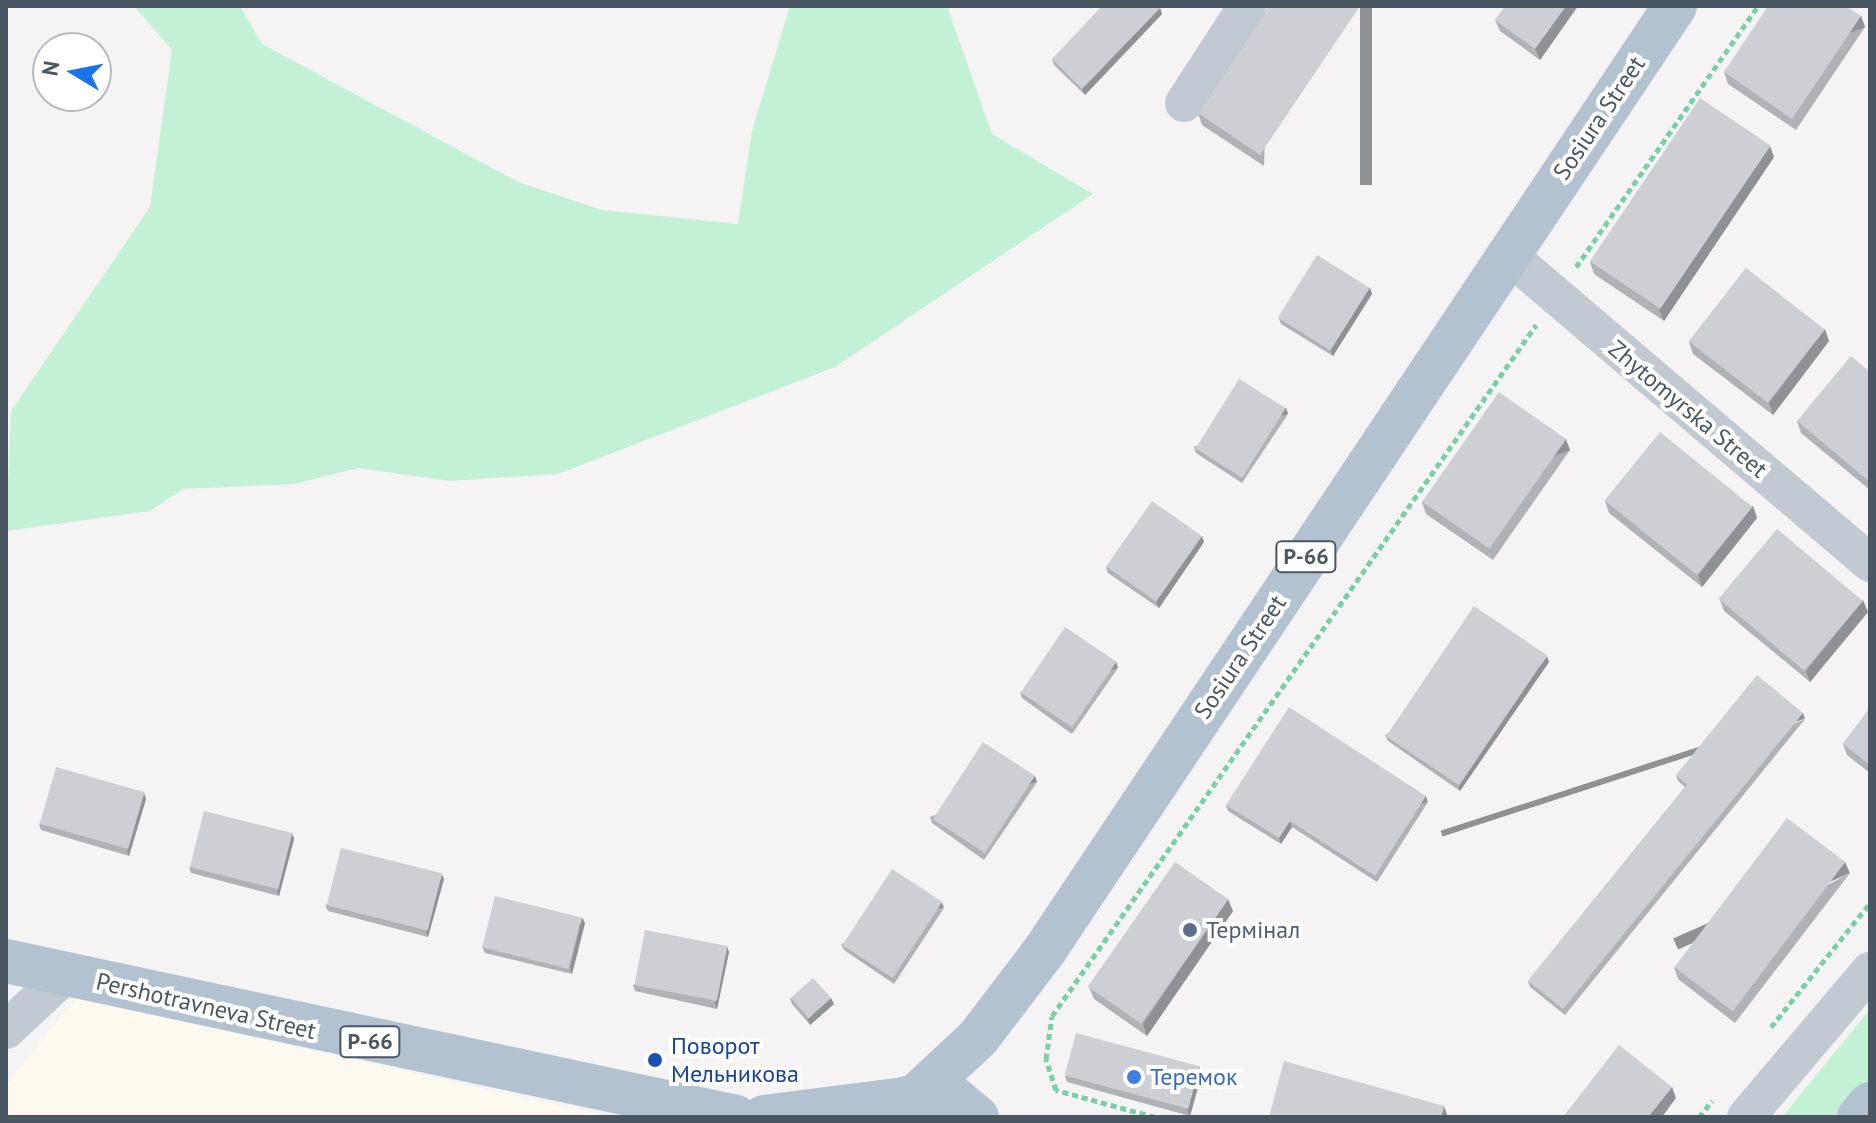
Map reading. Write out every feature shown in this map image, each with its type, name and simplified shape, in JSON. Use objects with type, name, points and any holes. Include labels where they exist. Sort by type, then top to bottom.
[{"type":"main road","name":"Sosiura Street","points":[[904,1103],[978,1038],[1045,950],[1675,6]]},
{"type":"main road","name":"Pershotravneva Street","points":[[6,961],[736,1117]]},
{"type":"main road","points":[[764,1117],[904,1103],[948,1093],[977,1117]]},
{"type":"main road","points":[[1859,1117],[1870,1104]]},
{"type":"street","points":[[1184,103],[1247,6]]},
{"type":"street","name":"Zhytomyrska Street","points":[[1507,254],[1870,563]]},
{"type":"street","points":[[1732,1105],[1870,971]]},
{"type":"street","points":[[6,1030],[65,975]]},
{"type":"path","points":[[1155,1117],[1056,1090],[1046,1059],[1052,1016],[1758,6]]},
{"type":"path","points":[[1766,1034],[1870,903]]},
{"type":"path","points":[[1699,1117],[1732,1105]]},
{"type":"shaded area","points":[[76,998],[610,1117],[6,1117],[6,1086]]},
{"type":"green space","points":[[134,6],[240,6],[262,44],[518,182],[602,210],[738,224],[752,131],[790,6],[947,6],[992,134],[1093,194],[835,367],[558,474],[450,481],[358,468],[294,484],[183,489],[150,511],[6,531],[11,411],[150,207],[172,50]]},
{"type":"green space","points":[[1870,1009],[1870,1085],[1843,1117],[1782,1117]]},
{"type":"building","points":[[1102,6],[1160,8],[1082,89],[1052,59]]},
{"type":"building","points":[[1269,6],[1360,6],[1260,155],[1198,113]]},
{"type":"building","points":[[1505,6],[1566,6],[1535,49],[1495,20]]},
{"type":"building","points":[[1768,6],[1846,6],[1861,16],[1792,119],[1724,72]]},
{"type":"building","points":[[1700,98],[1770,146],[1660,309],[1590,261]]},
{"type":"building","points":[[1317,255],[1370,288],[1330,351],[1278,318]]},
{"type":"building","points":[[1746,268],[1825,330],[1768,403],[1689,341]]},
{"type":"building","points":[[1851,356],[1870,372],[1870,482],[1797,421]]},
{"type":"building","points":[[1239,379],[1286,408],[1242,478],[1196,449]]},
{"type":"building","points":[[1499,392],[1566,439],[1489,549],[1422,502]]},
{"type":"building","points":[[1660,432],[1752,507],[1697,575],[1605,500]]},
{"type":"building","points":[[1152,501],[1202,536],[1156,602],[1106,567]]},
{"type":"building","points":[[1777,529],[1863,601],[1804,671],[1719,599]]},
{"type":"building","points":[[1474,606],[1547,655],[1459,785],[1386,736]]},
{"type":"building","points":[[1065,627],[1116,662],[1072,727],[1021,692]]},
{"type":"building","points":[[1757,675],[1803,713],[1563,1009],[1528,981],[1687,785],[1676,775]]},
{"type":"building","points":[[1289,707],[1426,796],[1375,876],[1290,821],[1279,838],[1226,805]]},
{"type":"building","points":[[1870,708],[1870,765],[1843,744]]},
{"type":"building","points":[[983,742],[1035,776],[985,853],[933,819]]},
{"type":"building","points":[[56,767],[144,792],[128,849],[40,824]]},
{"type":"building","points":[[204,811],[292,833],[278,889],[190,867]]},
{"type":"building","points":[[1787,818],[1845,862],[1733,1011],[1674,967]]},
{"type":"building","points":[[341,848],[442,873],[428,930],[327,905]]},
{"type":"building","points":[[1175,862],[1228,899],[1141,1024],[1088,987]]},
{"type":"building","points":[[892,869],[942,902],[893,978],[842,945]]},
{"type":"building","points":[[495,896],[581,918],[569,969],[482,947]]},
{"type":"building","points":[[645,930],[727,946],[717,1001],[634,985]]},
{"type":"building","points":[[813,978],[831,998],[809,1018],[791,998]]},
{"type":"building","name":"Теремок","points":[[1076,1033],[1200,1066],[1188,1109],[1065,1076]]},
{"type":"building","points":[[1619,1045],[1672,1087],[1648,1117],[1563,1117]]},
{"type":"building","points":[[1284,1061],[1444,1106],[1441,1117],[1269,1117]]},
{"type":"place","name":"Термінал","points":[[1190,930]]},
{"type":"place","name":"Поворот Мельникова","points":[[655,1060]]},
{"type":"place","name":"Теремок","points":[[1134,1077]]}]
